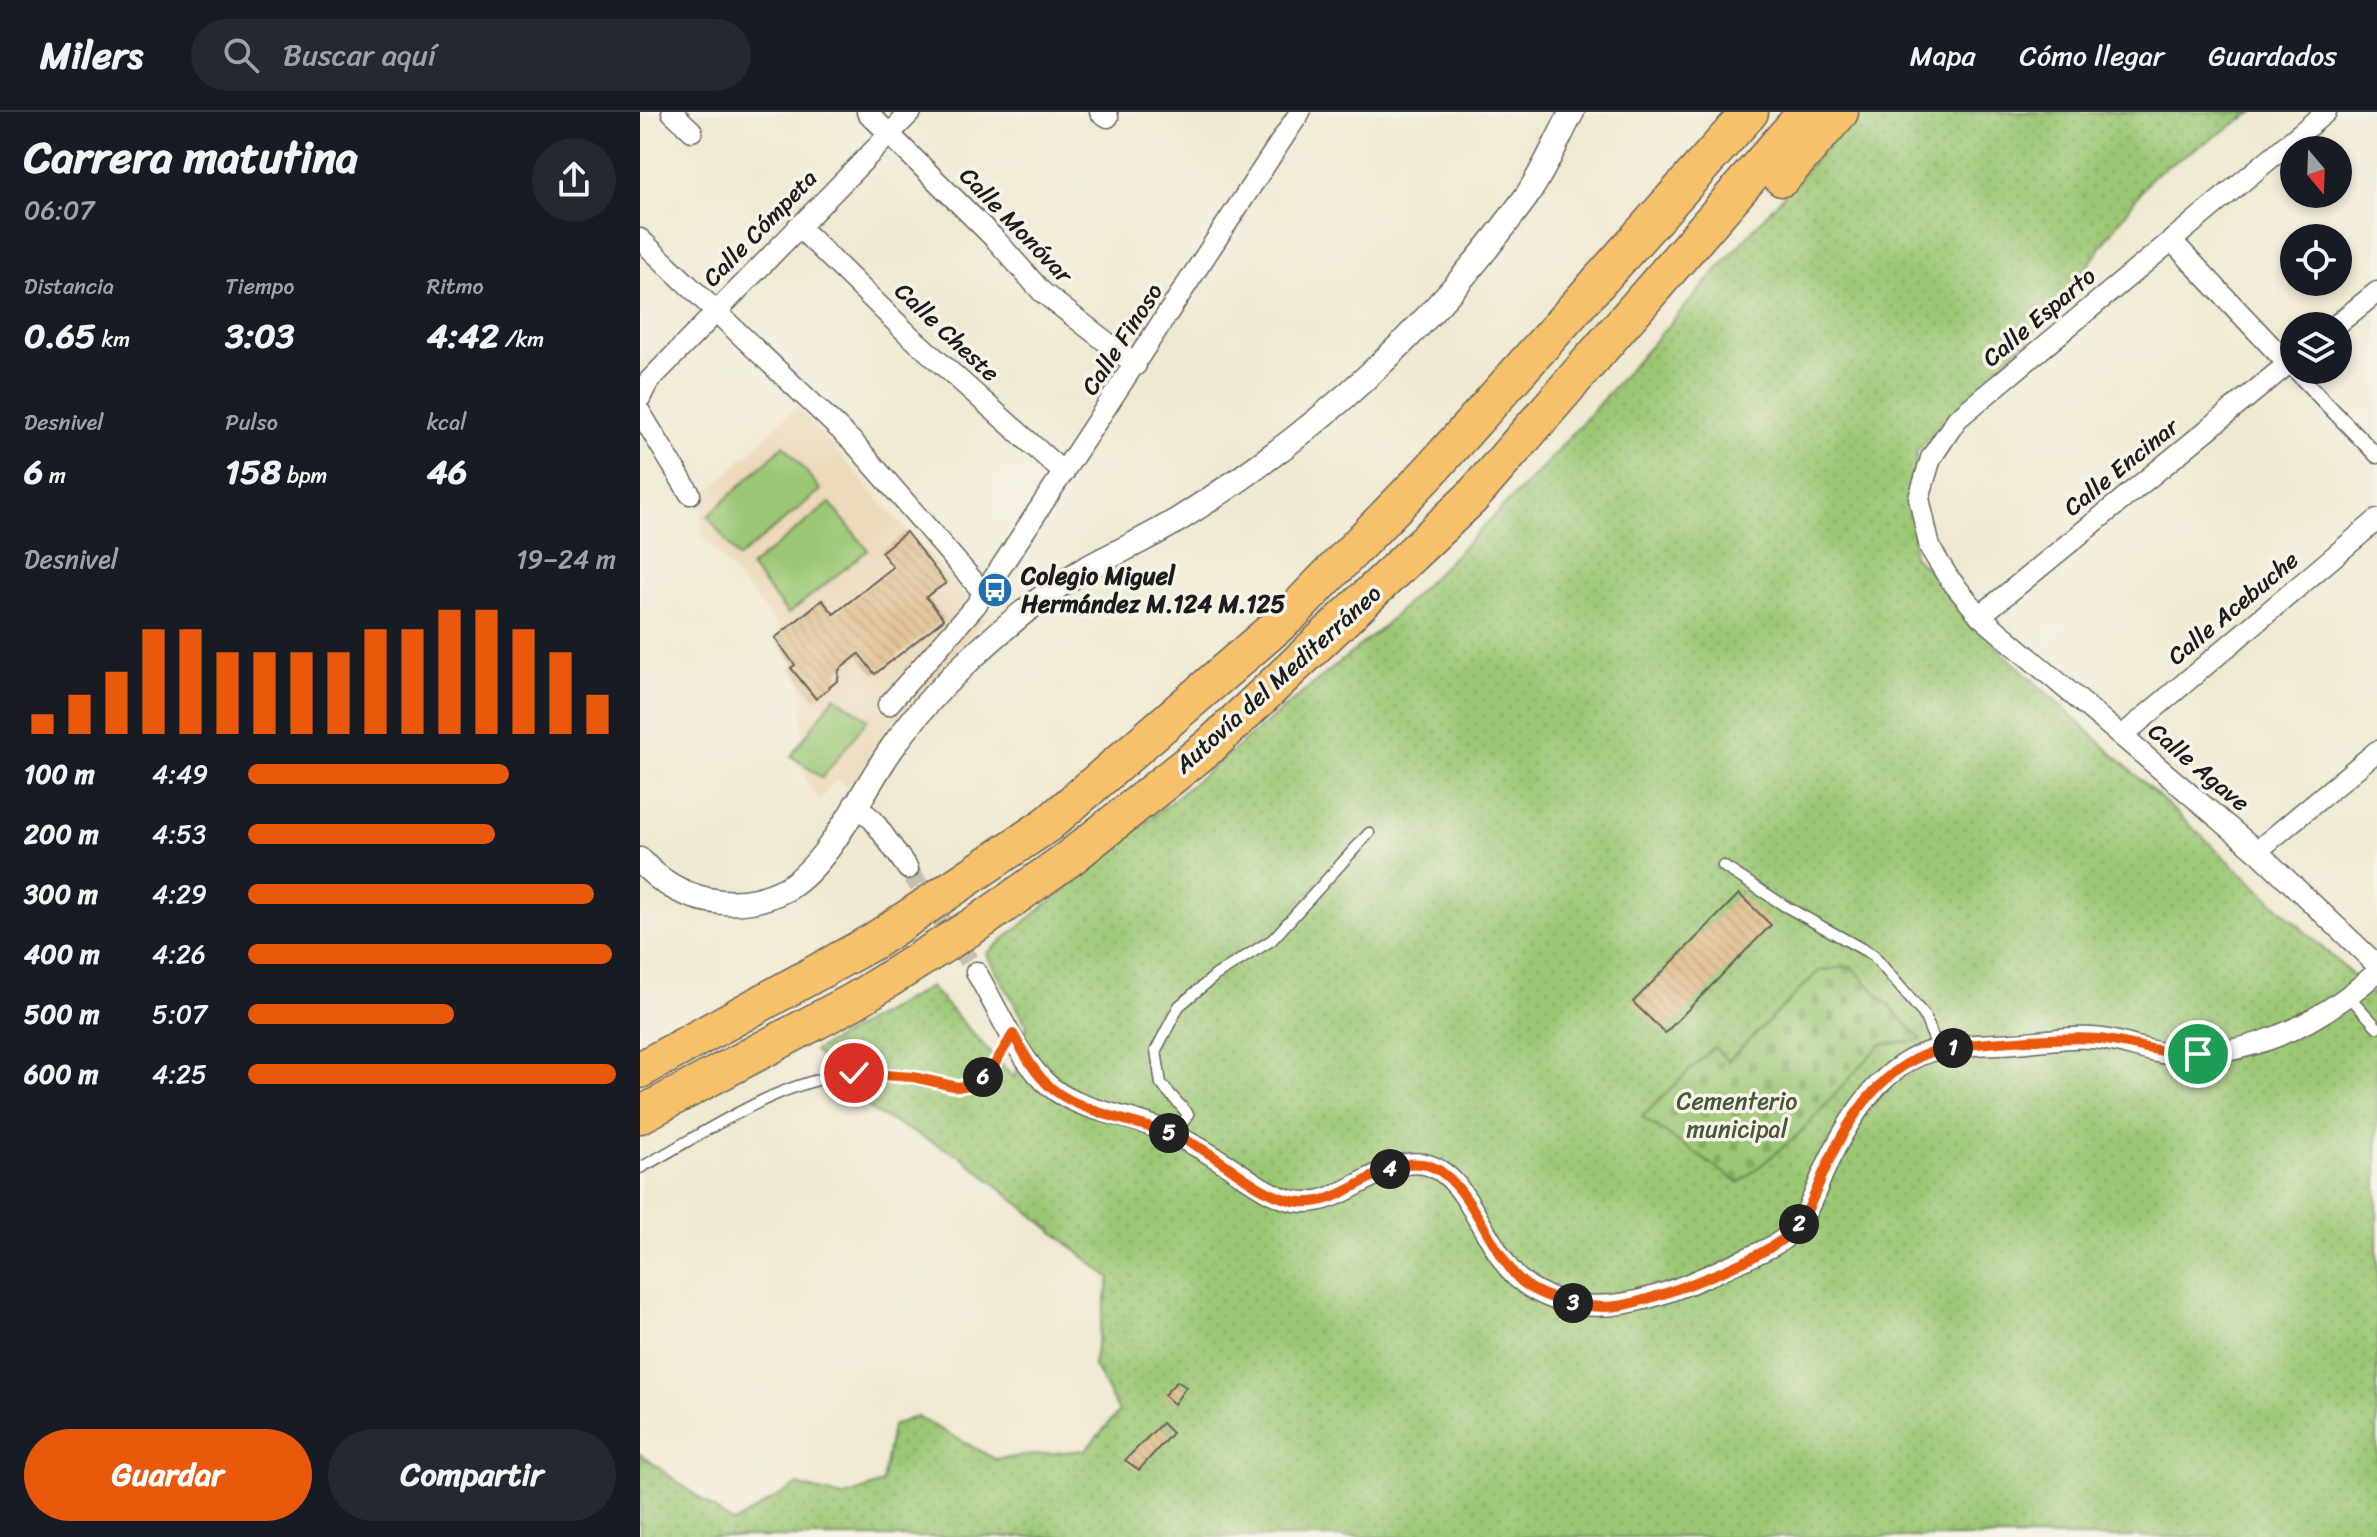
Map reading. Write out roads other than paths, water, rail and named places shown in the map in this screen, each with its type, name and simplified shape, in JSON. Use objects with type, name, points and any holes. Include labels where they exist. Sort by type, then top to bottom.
[{"type":"highway","points":[[1655,220],[1727,112]]},
{"type":"highway","name":"Autovía del Mediterráneo","points":[[640,1070],[874,941],[1048,824],[1290,615],[1429,472],[1750,112]]},
{"type":"highway","name":"Autovía del Mediterráneo","points":[[640,1115],[854,1001],[984,919],[1071,857],[1211,745],[1472,497],[1806,112]]},
{"type":"highway","points":[[1472,497],[1607,375],[1840,112]]},
{"type":"street","points":[[672,112],[692,131]]},
{"type":"street","name":"Calle Monóvar","points":[[867,112],[1042,292],[1136,365]]},
{"type":"street","name":"Calle Cómpeta","points":[[643,384],[911,112]]},
{"type":"street","name":"Calle Finoso","points":[[888,705],[979,598],[1136,365],[1300,112]]},
{"type":"street","points":[[640,860],[653,875],[696,898],[735,903],[789,887],[804,875],[920,711],[967,661],[1079,573],[1181,519],[1252,472],[1341,404],[1402,346],[1453,290],[1528,194],[1572,112]]},
{"type":"street","name":"Calle Esparto","points":[[1980,616],[1930,548],[1919,498],[1931,458],[1957,419],[2326,112]]},
{"type":"street","name":"Calle Cheste","points":[[798,226],[908,334],[1064,473]]},
{"type":"street","points":[[640,239],[855,444],[979,598]]},
{"type":"street","points":[[2172,241],[2280,351]]},
{"type":"street","points":[[2352,312],[2377,292]]},
{"type":"street","name":"Calle Encinar","points":[[1980,616],[2280,371]]},
{"type":"street","points":[[2311,384],[2377,456]]},
{"type":"street","points":[[640,412],[690,494]]},
{"type":"street","name":"Calle Acebuche","points":[[2122,736],[2377,520]]},
{"type":"street","name":"Calle Agave","points":[[1980,616],[2257,851],[2377,965]]},
{"type":"street","points":[[2257,851],[2377,751]]},
{"type":"street","points":[[854,804],[873,820],[908,869]]},
{"type":"street","points":[[976,972],[1034,1069],[1061,1095],[1175,1136],[1236,1169],[1270,1193],[1301,1202],[1334,1199],[1390,1169],[1421,1163],[1441,1171],[1462,1193],[1518,1279],[1550,1298],[1591,1307],[1623,1305],[1683,1288],[1777,1244],[1797,1228],[1853,1118],[1878,1085],[1907,1062],[1938,1049],[2078,1038],[2104,1039],[2165,1054],[2198,1054],[2240,1048],[2285,1034],[2324,1014],[2377,972]]},
{"type":"lane","points":[[1175,1136],[1188,1114],[1161,1084],[1156,1050],[1179,1006],[1216,975],[1272,940],[1369,833]]},
{"type":"lane","points":[[1723,866],[1785,906],[1873,955],[1924,1015],[1938,1049]]},
{"type":"lane","points":[[2349,996],[2377,1027]]},
{"type":"lane","points":[[640,1168],[774,1097],[815,1080],[871,1073],[913,1077],[945,1086],[968,1085],[989,1073],[1013,1034]]},
{"type":"tunnel","points":[[908,869],[976,972]]},
{"type":"place","name":"Colegio Miguel Hermández M.124 M.125","points":[[995,590]]},
{"type":"park label","name":"Cementerio municipal","points":[[1737,1115]]}]
